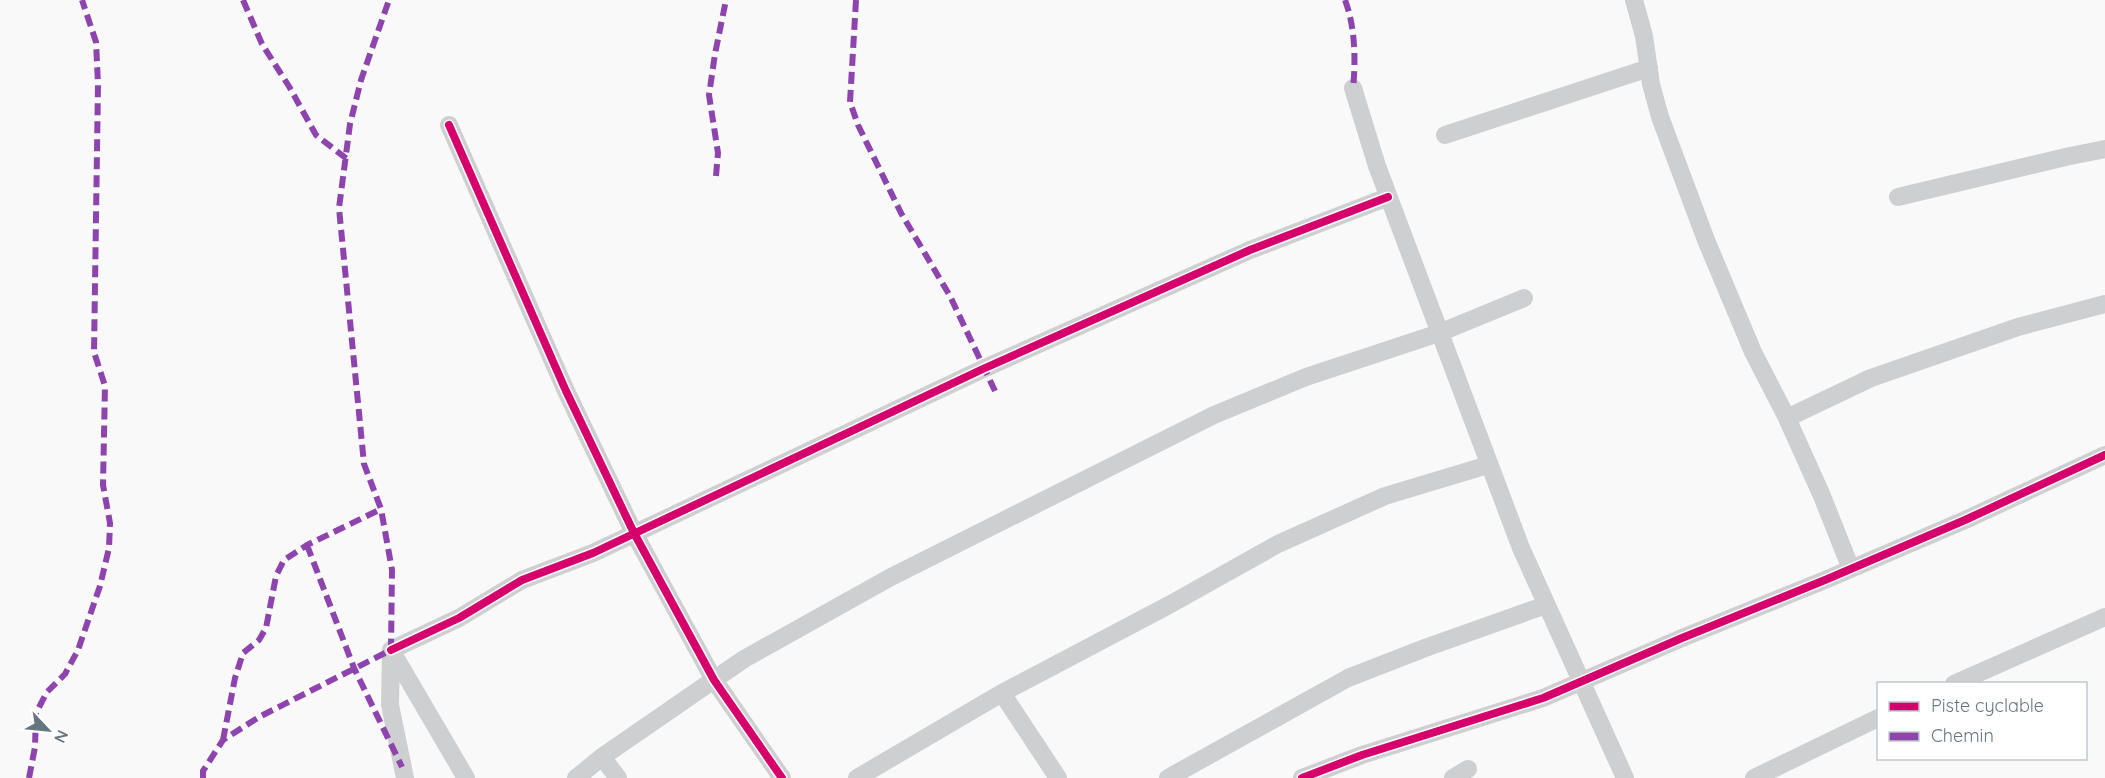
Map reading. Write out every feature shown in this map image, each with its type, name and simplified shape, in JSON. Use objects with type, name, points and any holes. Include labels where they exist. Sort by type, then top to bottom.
[{"type":"street","points":[[1634,0],[1644,36],[1660,117],[1706,240],[1753,352],[1787,418],[1822,496],[1851,569]]},
{"type":"street","points":[[1445,135],[1649,68]]},
{"type":"street","points":[[1353,88],[1388,196],[1488,465],[1521,548],[1625,778]]},
{"type":"street","points":[[449,125],[566,391],[634,533],[714,680],[782,778]]},
{"type":"street","points":[[1898,197],[2105,149]]},
{"type":"street","points":[[391,650],[459,618],[522,580],[593,553],[984,368],[1250,250],[1388,196]]},
{"type":"street","points":[[576,778],[602,757],[744,659],[891,577],[1214,415],[1306,377],[1439,333],[1524,298]]},
{"type":"street","points":[[1787,418],[1871,378],[2018,327],[2105,304]]},
{"type":"street","points":[[1302,778],[1362,755],[1544,698],[1965,520],[2105,455]]},
{"type":"street","points":[[857,778],[1002,693],[1169,605],[1278,544],[1385,496],[1488,465]]},
{"type":"street","points":[[1168,778],[1348,678],[1546,605]]},
{"type":"street","points":[[1959,682],[2105,617]]},
{"type":"street","points":[[391,650],[390,705],[405,778]]},
{"type":"street","points":[[391,650],[466,778]]},
{"type":"street","points":[[1002,693],[1058,778]]},
{"type":"street","points":[[1754,778],[1877,718]]},
{"type":"street","points":[[602,757],[618,778]]},
{"type":"marked path","points":[[29,778],[35,747],[36,713],[47,692],[65,674],[78,650],[100,586],[109,548],[110,523],[103,485],[105,386],[94,352],[98,84],[96,42],[82,0]]},
{"type":"marked path","points":[[243,0],[262,44],[316,135],[347,159]]},
{"type":"marked path","points":[[203,778],[203,771],[223,740],[259,717],[391,650],[392,570],[381,509],[364,464],[339,208],[350,124],[361,80],[389,0]]},
{"type":"marked path","points":[[716,176],[718,153],[709,95],[726,0]]},
{"type":"marked path","points":[[856,0],[850,102],[858,125],[901,213],[950,296],[995,391]]},
{"type":"marked path","points":[[1345,0],[1354,43],[1353,88]]},
{"type":"marked path","points":[[223,740],[235,678],[243,653],[259,640],[266,628],[276,576],[284,560],[307,545],[381,509]]},
{"type":"marked path","points":[[307,545],[354,668],[402,767]]},
{"type":"cycle path","points":[[449,125],[566,391],[634,533],[714,680],[782,778]]},
{"type":"cycle path","points":[[391,650],[459,618],[522,580],[593,553],[985,368],[1250,250],[1388,197]]},
{"type":"cycle path","points":[[1302,778],[1362,755],[1543,698],[1965,520],[2105,455]]}]
